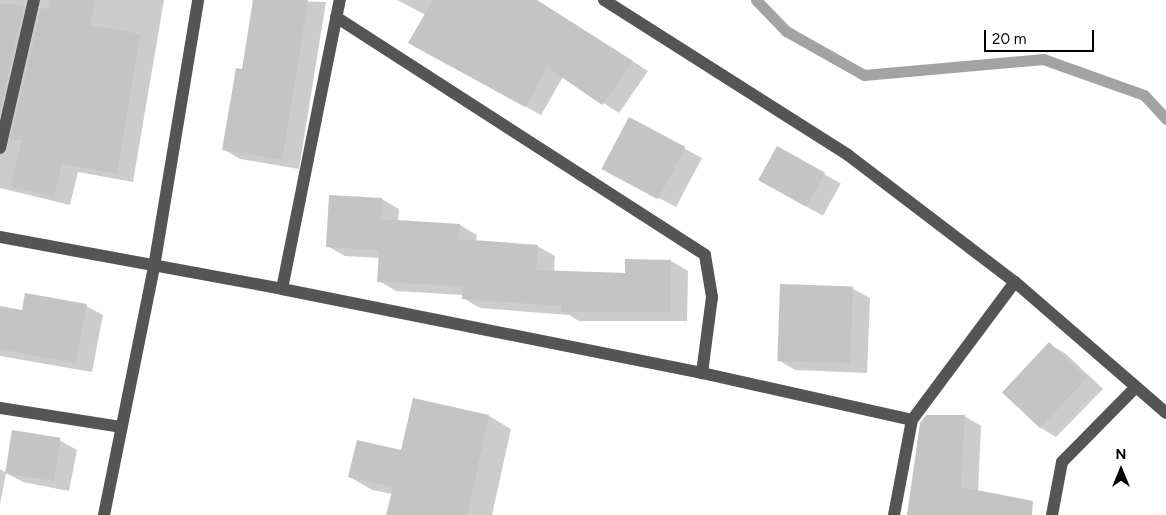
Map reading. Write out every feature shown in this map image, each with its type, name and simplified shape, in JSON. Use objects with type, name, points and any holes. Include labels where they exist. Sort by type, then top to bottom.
[{"type":"street","points":[[0,148],[34,0]]},
{"type":"street","points":[[104,515],[120,427],[154,267],[198,0]]},
{"type":"street","points":[[282,289],[340,0]]},
{"type":"street","points":[[604,0],[848,155],[1015,282],[1166,413]]},
{"type":"street","points":[[336,17],[706,255],[712,297],[702,373]]},
{"type":"street","points":[[0,238],[282,289],[702,373],[912,420]]},
{"type":"street","points":[[894,515],[912,420],[1015,282]]},
{"type":"street","points":[[1052,515],[1062,462],[1136,387]]},
{"type":"street","points":[[0,408],[120,427]]},
{"type":"building","points":[[51,0],[95,0],[90,25],[140,34],[117,174],[62,164],[54,197],[10,186],[22,140],[10,139],[41,8],[49,9]]},
{"type":"building","points":[[253,0],[308,0],[282,160],[222,150],[236,68],[242,69]]},
{"type":"building","points":[[433,0],[537,0],[633,61],[602,105],[547,67],[525,107],[408,43]]},
{"type":"building","points":[[0,3],[24,6],[0,112]]},
{"type":"building","points":[[629,117],[686,147],[658,199],[601,169]]},
{"type":"building","points":[[777,146],[825,173],[806,207],[758,180]]},
{"type":"building","points":[[329,195],[382,198],[381,219],[460,224],[459,239],[538,245],[536,270],[625,273],[625,259],[671,260],[670,312],[561,312],[561,306],[462,299],[463,286],[377,282],[379,250],[326,247]]},
{"type":"building","points":[[780,284],[853,287],[850,364],[777,361]]},
{"type":"building","points":[[25,293],[87,304],[75,363],[0,349],[0,306],[22,310]]},
{"type":"building","points":[[1049,342],[1087,377],[1040,428],[1002,392]]},
{"type":"building","points":[[413,398],[489,415],[467,515],[386,515],[393,487],[348,477],[357,440],[401,450]]},
{"type":"building","points":[[926,415],[965,415],[961,487],[1033,501],[1032,515],[907,515],[920,423]]},
{"type":"building","points":[[12,430],[60,438],[54,481],[5,473]]},
{"type":"waterway","points":[[756,0],[786,31],[864,75],[1043,59],[1144,95],[1166,119]]}]
